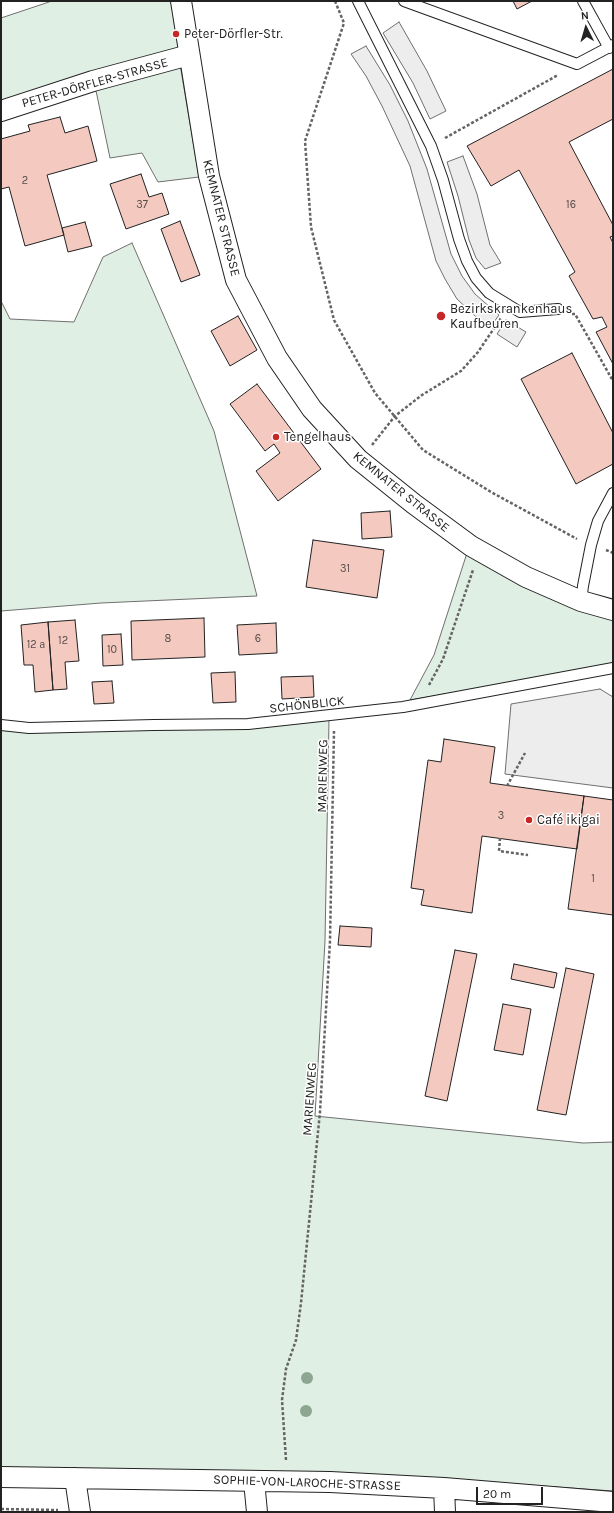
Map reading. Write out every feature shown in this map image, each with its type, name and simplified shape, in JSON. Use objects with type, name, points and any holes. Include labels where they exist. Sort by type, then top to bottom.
[{"type":"street","name":"KEMNATER STRASSE","points":[[181,1],[209,176],[236,280],[277,358],[312,409],[358,460],[414,504],[479,551],[526,577],[581,601],[613,610]]},
{"type":"street","name":"PETER-DÖRFLER-STRASSE","points":[[1,111],[93,81],[189,56]]},
{"type":"street","name":"SOPHIE-VON-LAROCHE-STRASSE","points":[[1,1477],[288,1481],[444,1488],[613,1502]]},
{"type":"street","points":[[76,1478],[80,1511]]},
{"type":"street","points":[[254,1481],[257,1512]]},
{"type":"street","points":[[444,1488],[445,1512]]},
{"type":"lane","points":[[358,1],[431,146],[443,180],[459,239],[467,261],[476,278],[489,293],[520,312],[558,309]]},
{"type":"lane","points":[[404,1],[577,64],[611,46],[583,1]]},
{"type":"lane","points":[[581,601],[582,586],[598,521],[613,493]]},
{"type":"lane","name":"SCHÖNBLICK","points":[[1,725],[29,728],[248,724],[419,704],[613,668]]},
{"type":"path","points":[[336,1],[344,23],[306,141],[311,227],[334,320],[375,393],[423,450],[491,492],[591,545],[613,553]]},
{"type":"path","points":[[431,146],[577,64]]},
{"type":"path","points":[[358,460],[395,416],[422,395],[461,371],[478,352],[498,323],[507,304]]},
{"type":"path","points":[[558,309],[575,314],[613,381]]},
{"type":"path","points":[[419,704],[443,659],[479,551]]},
{"type":"path","name":"MARIENWEG","points":[[288,1481],[282,1400],[286,1369],[296,1340],[301,1303],[320,1112],[330,941],[335,714]]},
{"type":"path","points":[[507,786],[525,753]]},
{"type":"path","points":[[500,838],[499,851],[528,855]]},
{"type":"path","points":[[1,1508],[80,1511]]},
{"type":"green space","points":[[52,1],[173,1],[179,50],[1,104],[1,18]]},
{"type":"green space","points":[[180,64],[199,177],[158,182],[142,153],[110,158],[95,86]]},
{"type":"green space","points":[[132,243],[214,431],[257,596],[101,603],[1,611],[1,301],[10,319],[74,322],[103,257]]},
{"type":"green space","points":[[467,553],[613,618],[613,665],[410,700],[434,655]]},
{"type":"green space","points":[[329,720],[325,941],[315,1116],[583,1143],[613,1142],[613,1491],[443,1479],[1,1470],[1,729]]},
{"type":"shaded area","points":[[399,22],[427,71],[446,111],[430,119],[413,83],[383,33]]},
{"type":"shaded area","points":[[366,46],[390,85],[408,121],[427,169],[451,254],[462,276],[475,294],[499,315],[489,329],[457,299],[436,261],[410,166],[382,106],[366,76],[351,54]]},
{"type":"shaded area","points":[[463,156],[477,194],[490,245],[501,263],[485,269],[476,258],[469,240],[458,196],[447,162]]},
{"type":"shaded area","points":[[506,320],[526,332],[517,347],[497,334]]},
{"type":"shaded area","points":[[600,689],[613,697],[613,788],[505,774],[511,704]]},
{"type":"building","points":[[513,1],[532,1],[517,9]]},
{"type":"building","points":[[613,69],[613,119],[569,142],[613,225],[613,236],[610,237],[613,243],[613,364],[596,332],[607,327],[602,317],[593,319],[569,276],[575,272],[519,170],[491,186],[467,146]]},
{"type":"building","points":[[60,117],[65,133],[88,126],[97,161],[47,175],[64,235],[25,246],[9,187],[1,189],[1,139],[30,131],[28,125]]},
{"type":"building","points":[[141,174],[149,197],[162,193],[169,214],[126,229],[110,184]]},
{"type":"building","points":[[180,221],[200,275],[181,282],[161,229]]},
{"type":"building","points":[[85,222],[92,246],[68,252],[62,228]]},
{"type":"building","points":[[238,316],[257,350],[230,366],[211,331]]},
{"type":"building","points":[[572,353],[613,433],[613,464],[576,484],[521,379]]},
{"type":"building","name":"Tengelhaus","points":[[257,384],[321,469],[278,501],[256,471],[280,453],[274,444],[265,451],[230,404]]},
{"type":"building","points":[[390,511],[392,537],[362,539],[361,513]]},
{"type":"building","points":[[313,540],[384,550],[377,598],[306,587]]},
{"type":"building","points":[[204,618],[205,657],[132,660],[131,621]]},
{"type":"building","points":[[75,620],[79,661],[65,662],[67,689],[53,690],[48,622]]},
{"type":"building","points":[[48,622],[53,690],[35,692],[33,665],[24,665],[21,625]]},
{"type":"building","points":[[276,623],[277,653],[239,655],[237,625]]},
{"type":"building","points":[[121,634],[123,665],[103,666],[102,635]]},
{"type":"building","points":[[235,672],[236,702],[213,703],[211,673]]},
{"type":"building","points":[[313,676],[314,697],[282,699],[281,677]]},
{"type":"building","points":[[112,681],[114,703],[94,704],[92,682]]},
{"type":"building","points":[[444,739],[495,747],[490,783],[584,796],[577,849],[482,836],[472,913],[421,905],[424,890],[411,888],[428,760],[441,762]]},
{"type":"building","points":[[584,796],[613,800],[613,915],[568,909]]},
{"type":"building","points":[[340,926],[372,928],[371,947],[338,945]]},
{"type":"building","points":[[455,950],[477,954],[447,1101],[425,1096]]},
{"type":"building","points":[[514,964],[557,973],[554,988],[511,979]]},
{"type":"building","points":[[566,968],[594,974],[566,1115],[537,1110]]},
{"type":"building","points":[[503,1004],[531,1009],[523,1055],[494,1050]]},
{"type":"place","name":"Peter-Dörfler-Str.","points":[[176,34]]},
{"type":"place","name":"Bezirkskrankenhaus Kaufbeuren","points":[[441,316]]},
{"type":"place","name":"Tengelhaus","points":[[276,437]]},
{"type":"place","name":"Café ikigai","points":[[529,820]]}]
